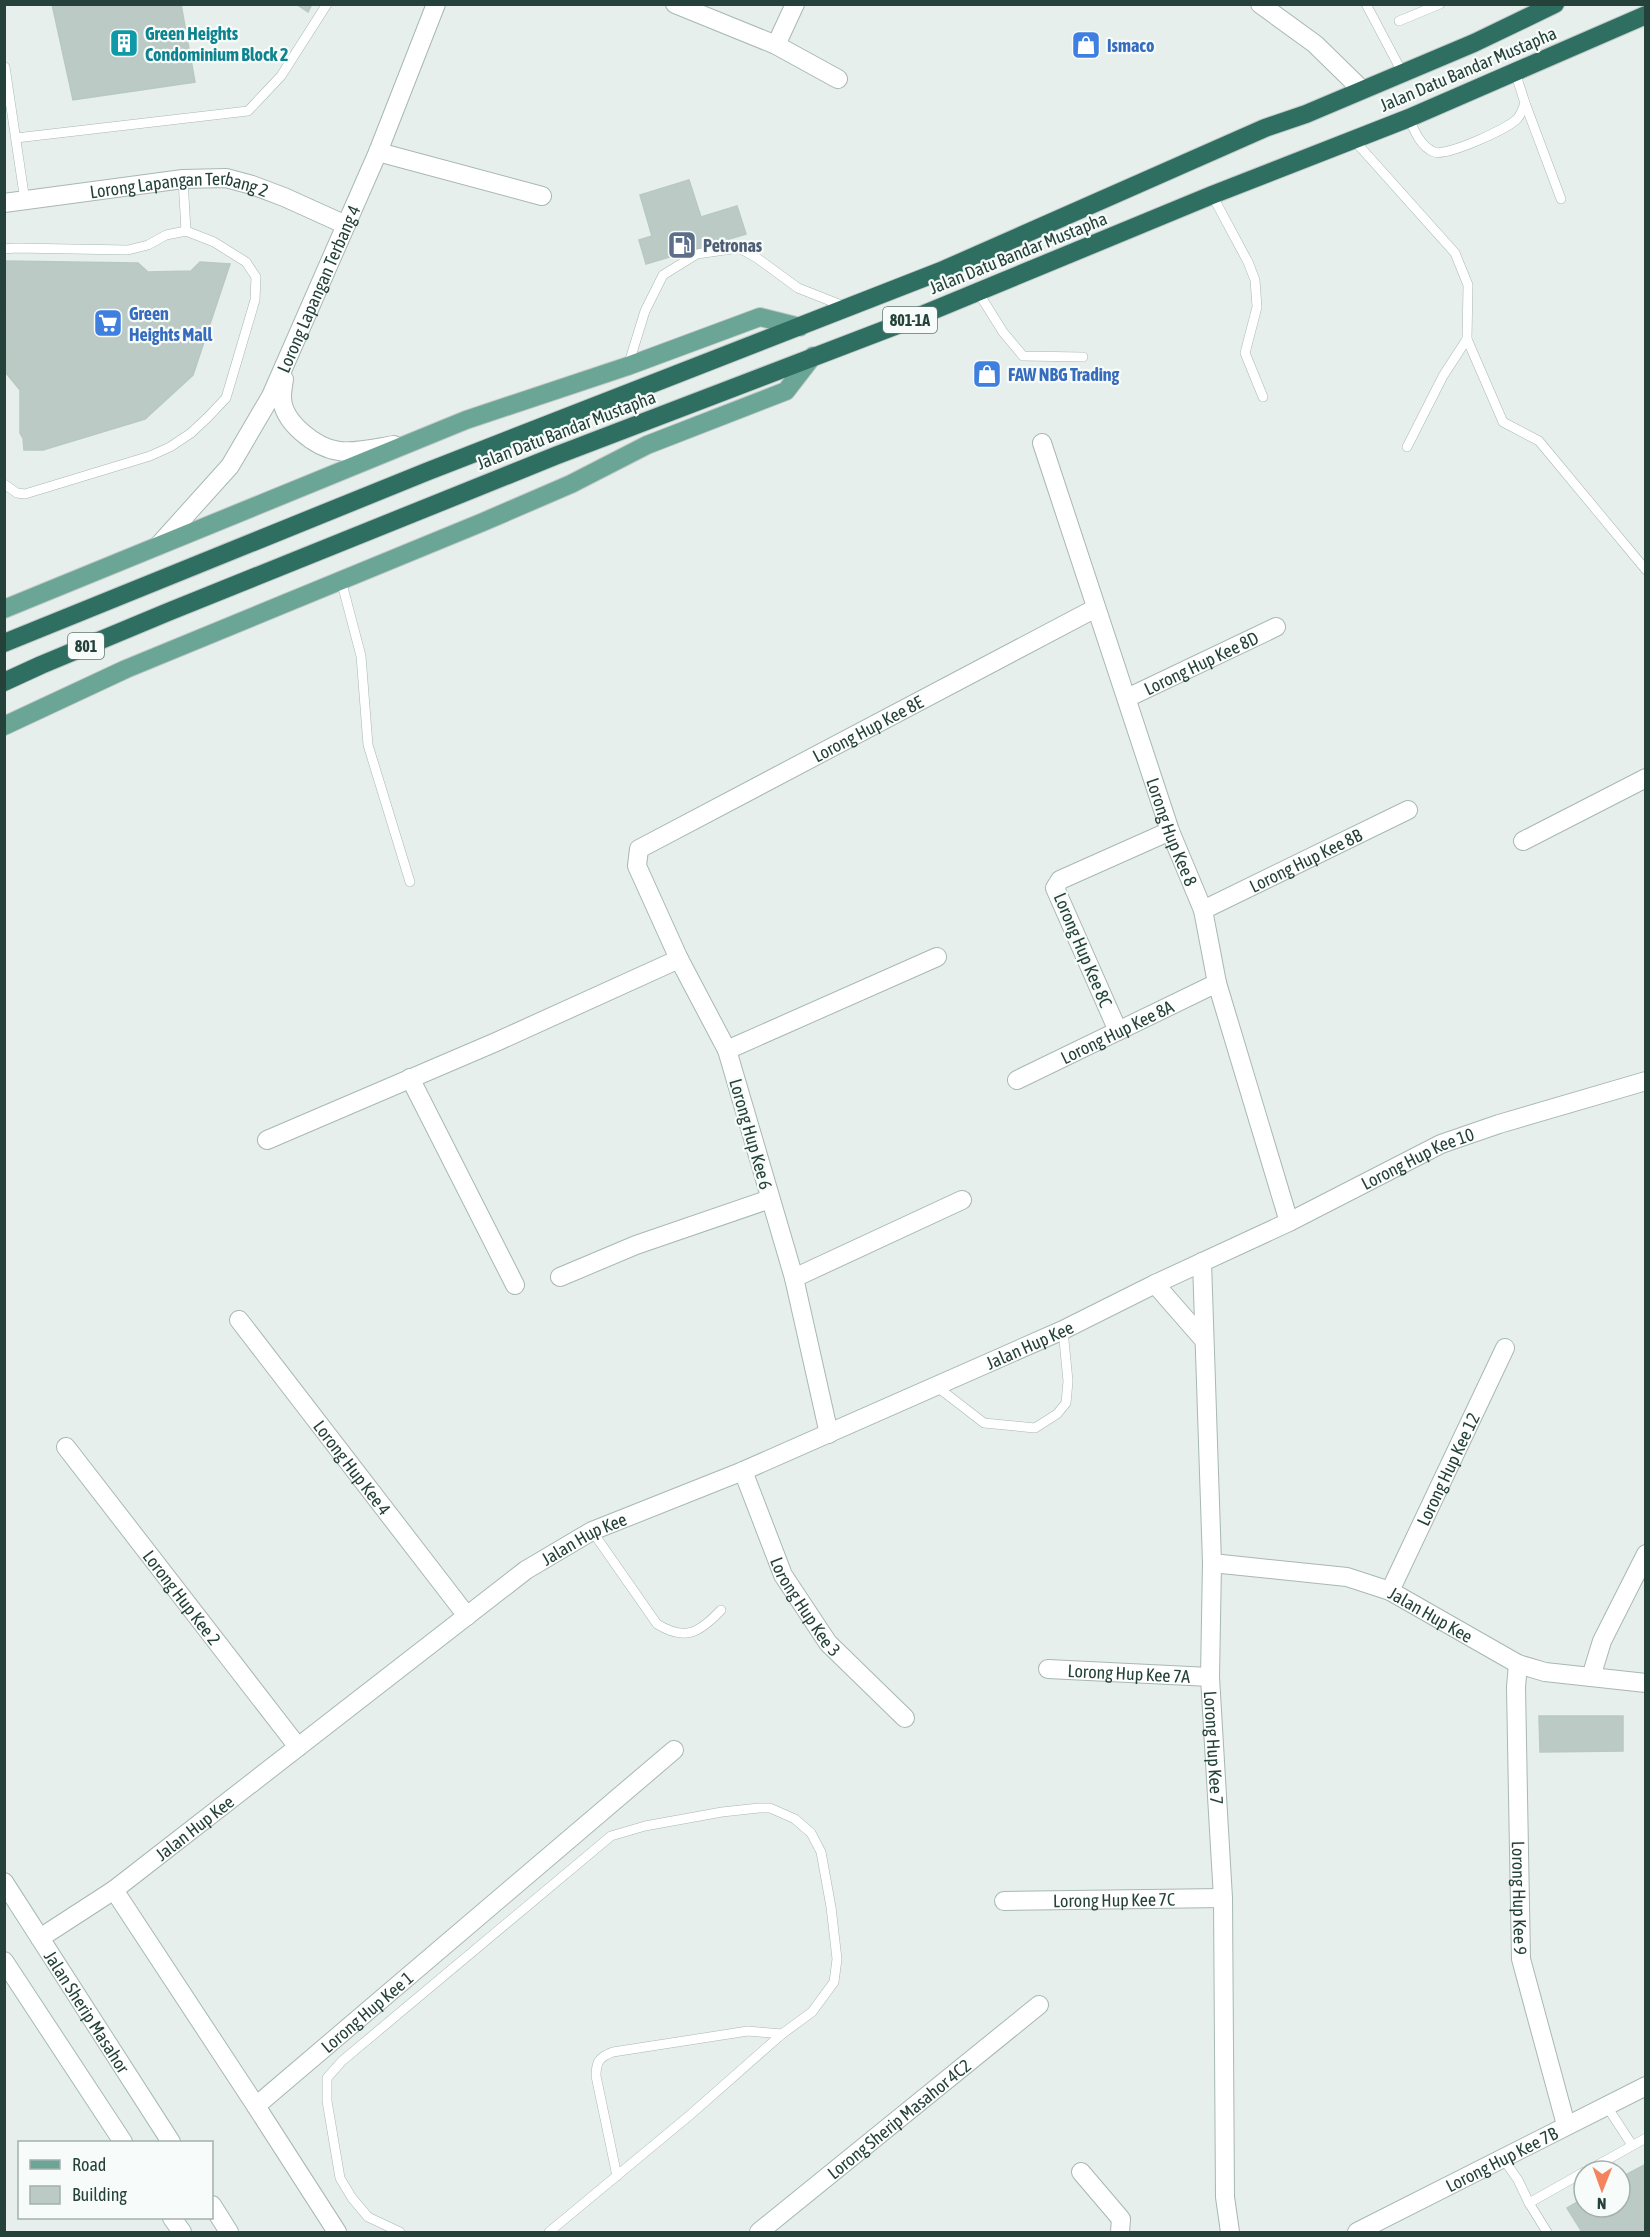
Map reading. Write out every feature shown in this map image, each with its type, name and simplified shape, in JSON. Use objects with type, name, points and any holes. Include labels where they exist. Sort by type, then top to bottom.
[{"type":"highway","name":"Jalan Datu Bandar Mustapha","points":[[4,643],[509,439],[941,271],[1265,128],[1306,114],[1360,89],[1474,43],[1556,4]]},
{"type":"highway","name":"Jalan Datu Bandar Mustapha","points":[[168,612],[555,456],[978,292],[1212,195],[1409,118],[1646,15]]},
{"type":"highway","name":"801","points":[[4,682],[168,612]]},
{"type":"main road","points":[[4,609],[466,420],[628,366],[760,317],[800,327]]},
{"type":"main road","points":[[4,726],[126,669],[571,484],[647,445],[786,390],[813,356]]},
{"type":"street","name":"Lorong Lapangan Terbang 4","points":[[158,546],[230,466],[271,396],[378,152],[436,4]]},
{"type":"street","points":[[675,4],[776,45],[838,78]]},
{"type":"street","points":[[776,45],[795,4]]},
{"type":"street","points":[[1260,4],[1315,44],[1360,89]]},
{"type":"street","points":[[378,152],[542,196]]},
{"type":"street","name":"Lorong Lapangan Terbang 2","points":[[4,203],[183,179],[226,178],[252,185],[346,225]]},
{"type":"street","points":[[286,365],[282,399],[290,418],[301,433],[316,444],[337,451],[358,452],[411,442]]},
{"type":"street","name":"Lorong Hup Kee 8","points":[[1042,443],[1170,831],[1203,910],[1218,983],[1289,1222]]},
{"type":"street","name":"Lorong Hup Kee 8E","points":[[639,849],[1096,608]]},
{"type":"street","name":"Lorong Hup Kee 8D","points":[[1127,698],[1276,627]]},
{"type":"street","points":[[1523,841],[1646,778]]},
{"type":"street","name":"Lorong Hup Kee 8B","points":[[1203,910],[1408,810]]},
{"type":"street","name":"Lorong Hup Kee 8C","points":[[1118,1031],[1055,888],[1060,880],[1170,831]]},
{"type":"street","name":"Lorong Hup Kee 6","points":[[639,849],[637,866],[679,959],[727,1050],[794,1278],[829,1434]]},
{"type":"street","points":[[727,1050],[937,957]]},
{"type":"street","points":[[267,1140],[679,959]]},
{"type":"street","name":"Lorong Hup Kee 8A","points":[[1017,1080],[1218,983]]},
{"type":"street","points":[[410,1078],[515,1285]]},
{"type":"street","name":"Lorong Hup Kee 10","points":[[1202,1262],[1289,1222],[1441,1144],[1499,1124],[1646,1081]]},
{"type":"street","points":[[560,1277],[636,1245],[770,1199]]},
{"type":"street","points":[[794,1278],[962,1200]]},
{"type":"street","name":"Jalan Hup Kee","points":[[40,1938],[114,1890],[526,1570],[592,1531],[829,1434],[1063,1330],[1202,1262]]},
{"type":"street","name":"Lorong Hup Kee 7","points":[[1202,1262],[1212,1563],[1210,1677],[1222,1898],[1223,2129],[1225,2197],[1230,2232]]},
{"type":"street","points":[[1155,1284],[1204,1340]]},
{"type":"street","name":"Lorong Hup Kee 4","points":[[238,1320],[467,1616]]},
{"type":"street","name":"Lorong Hup Kee 12","points":[[1390,1591],[1505,1348]]},
{"type":"street","name":"Lorong Hup Kee 2","points":[[66,1447],[298,1747]]},
{"type":"street","name":"Lorong Hup Kee 3","points":[[743,1471],[783,1575],[828,1642],[905,1718]]},
{"type":"street","points":[[1591,1677],[1602,1641],[1646,1554]]},
{"type":"street","name":"Jalan Hup Kee","points":[[1212,1563],[1347,1577],[1390,1591],[1518,1664],[1545,1672],[1646,1683]]},
{"type":"street","name":"Lorong Hup Kee 9","points":[[1518,1664],[1516,1687],[1521,1959],[1566,2125]]},
{"type":"street","name":"Lorong Hup Kee 7A","points":[[1048,1669],[1210,1677]]},
{"type":"street","name":"Lorong Hup Kee 1","points":[[256,2106],[675,1750]]},
{"type":"street","name":"Jalan Sherip Masahor","points":[[4,1882],[170,2141]]},
{"type":"street","points":[[114,1890],[337,2232]]},
{"type":"street","name":"Lorong Hup Kee 7C","points":[[1004,1901],[1222,1898]]},
{"type":"street","points":[[4,1961],[10,1982],[122,2141]]},
{"type":"street","name":"Lorong Sherip Masahor 4C2","points":[[759,2232],[1039,2005]]},
{"type":"street","name":"Lorong Hup Kee 7B","points":[[1357,2232],[1380,2227],[1502,2157],[1646,2086]]},
{"type":"street","points":[[1082,2172],[1121,2218],[1120,2232]]},
{"type":"street","points":[[213,2207],[229,2232]]},
{"type":"street","points":[[173,2219],[182,2232]]},
{"type":"lane","points":[[16,138],[248,111],[281,76],[327,4]]},
{"type":"lane","points":[[1366,4],[1402,72]]},
{"type":"lane","points":[[1399,21],[1440,4]]},
{"type":"lane","points":[[5,66],[25,201]]},
{"type":"lane","points":[[1515,72],[1561,199]]},
{"type":"lane","points":[[1409,118],[1418,138],[1434,152],[1446,152],[1506,128],[1519,117],[1525,103]]},
{"type":"lane","points":[[1353,140],[1455,253],[1468,285],[1467,339],[1503,422],[1539,441],[1646,570]]},
{"type":"lane","points":[[183,179],[186,231]]},
{"type":"lane","points":[[1212,195],[1248,262],[1255,280],[1257,307],[1245,353],[1263,397]]},
{"type":"lane","points":[[4,249],[128,250],[148,245],[166,235],[186,231],[214,242],[246,262],[256,277],[255,300],[226,398],[191,433],[170,447],[150,456],[25,494],[17,493],[4,484]]},
{"type":"lane","points":[[628,366],[645,311],[663,275],[697,254],[739,248],[757,258],[798,288],[847,307]]},
{"type":"lane","points":[[978,292],[1003,332],[1023,356],[1083,357]]},
{"type":"lane","points":[[1407,447],[1443,376],[1467,339]]},
{"type":"lane","points":[[341,580],[361,656],[368,745],[410,882]]},
{"type":"lane","points":[[936,1386],[984,1423],[1035,1428],[1057,1414],[1066,1402],[1068,1381],[1063,1330]]},
{"type":"lane","points":[[592,1531],[657,1624],[668,1631],[685,1634],[704,1627],[721,1610]]},
{"type":"lane","points":[[400,2232],[368,2217],[352,2198],[340,2178],[327,2101],[327,2078],[342,2061],[611,1836],[645,1826],[722,1812],[759,1808],[770,1808],[795,1819],[811,1833],[821,1852],[837,1959],[834,1982],[812,2012],[782,2034],[549,2232]]},
{"type":"lane","points":[[617,2176],[596,2076],[596,2064],[602,2056],[613,2052],[748,2031],[782,2034]]},
{"type":"lane","points":[[1606,2106],[1632,2145]]},
{"type":"lane","points":[[1608,2159],[1646,2138]]},
{"type":"lane","points":[[1502,2157],[1518,2180],[1547,2232]]},
{"type":"lane","points":[[1529,2203],[1572,2179]]},
{"type":"building","name":"Green Heights Condominium Block 2","points":[[52,4],[181,4],[195,82],[73,100]]},
{"type":"building","points":[[296,4],[312,4],[308,12]]},
{"type":"building","points":[[689,180],[701,217],[737,206],[746,234],[646,264],[639,240],[652,236],[640,195]]},
{"type":"building","name":"Green Heights Mall","points":[[5,261],[138,263],[148,272],[191,271],[200,262],[230,264],[193,375],[145,419],[43,450],[24,450],[20,433],[20,390],[6,373]]},
{"type":"building","points":[[1539,1716],[1623,1716],[1623,1751],[1540,1752]]},
{"type":"building","points":[[1646,2164],[1646,2232],[1582,2232],[1574,2219],[1632,2219],[1632,2172]]},
{"type":"building","points":[[1572,2205],[1572,2216],[1567,2208]]},
{"type":"place","name":"Green Heights Condominium Block 2","points":[[124,43]]},
{"type":"place","name":"Ismaco","points":[[1086,45]]},
{"type":"place","name":"Petronas","points":[[682,245]]},
{"type":"place","name":"Green Heights Mall","points":[[108,323]]},
{"type":"place","name":"FAW NBG Trading","points":[[987,374]]}]
